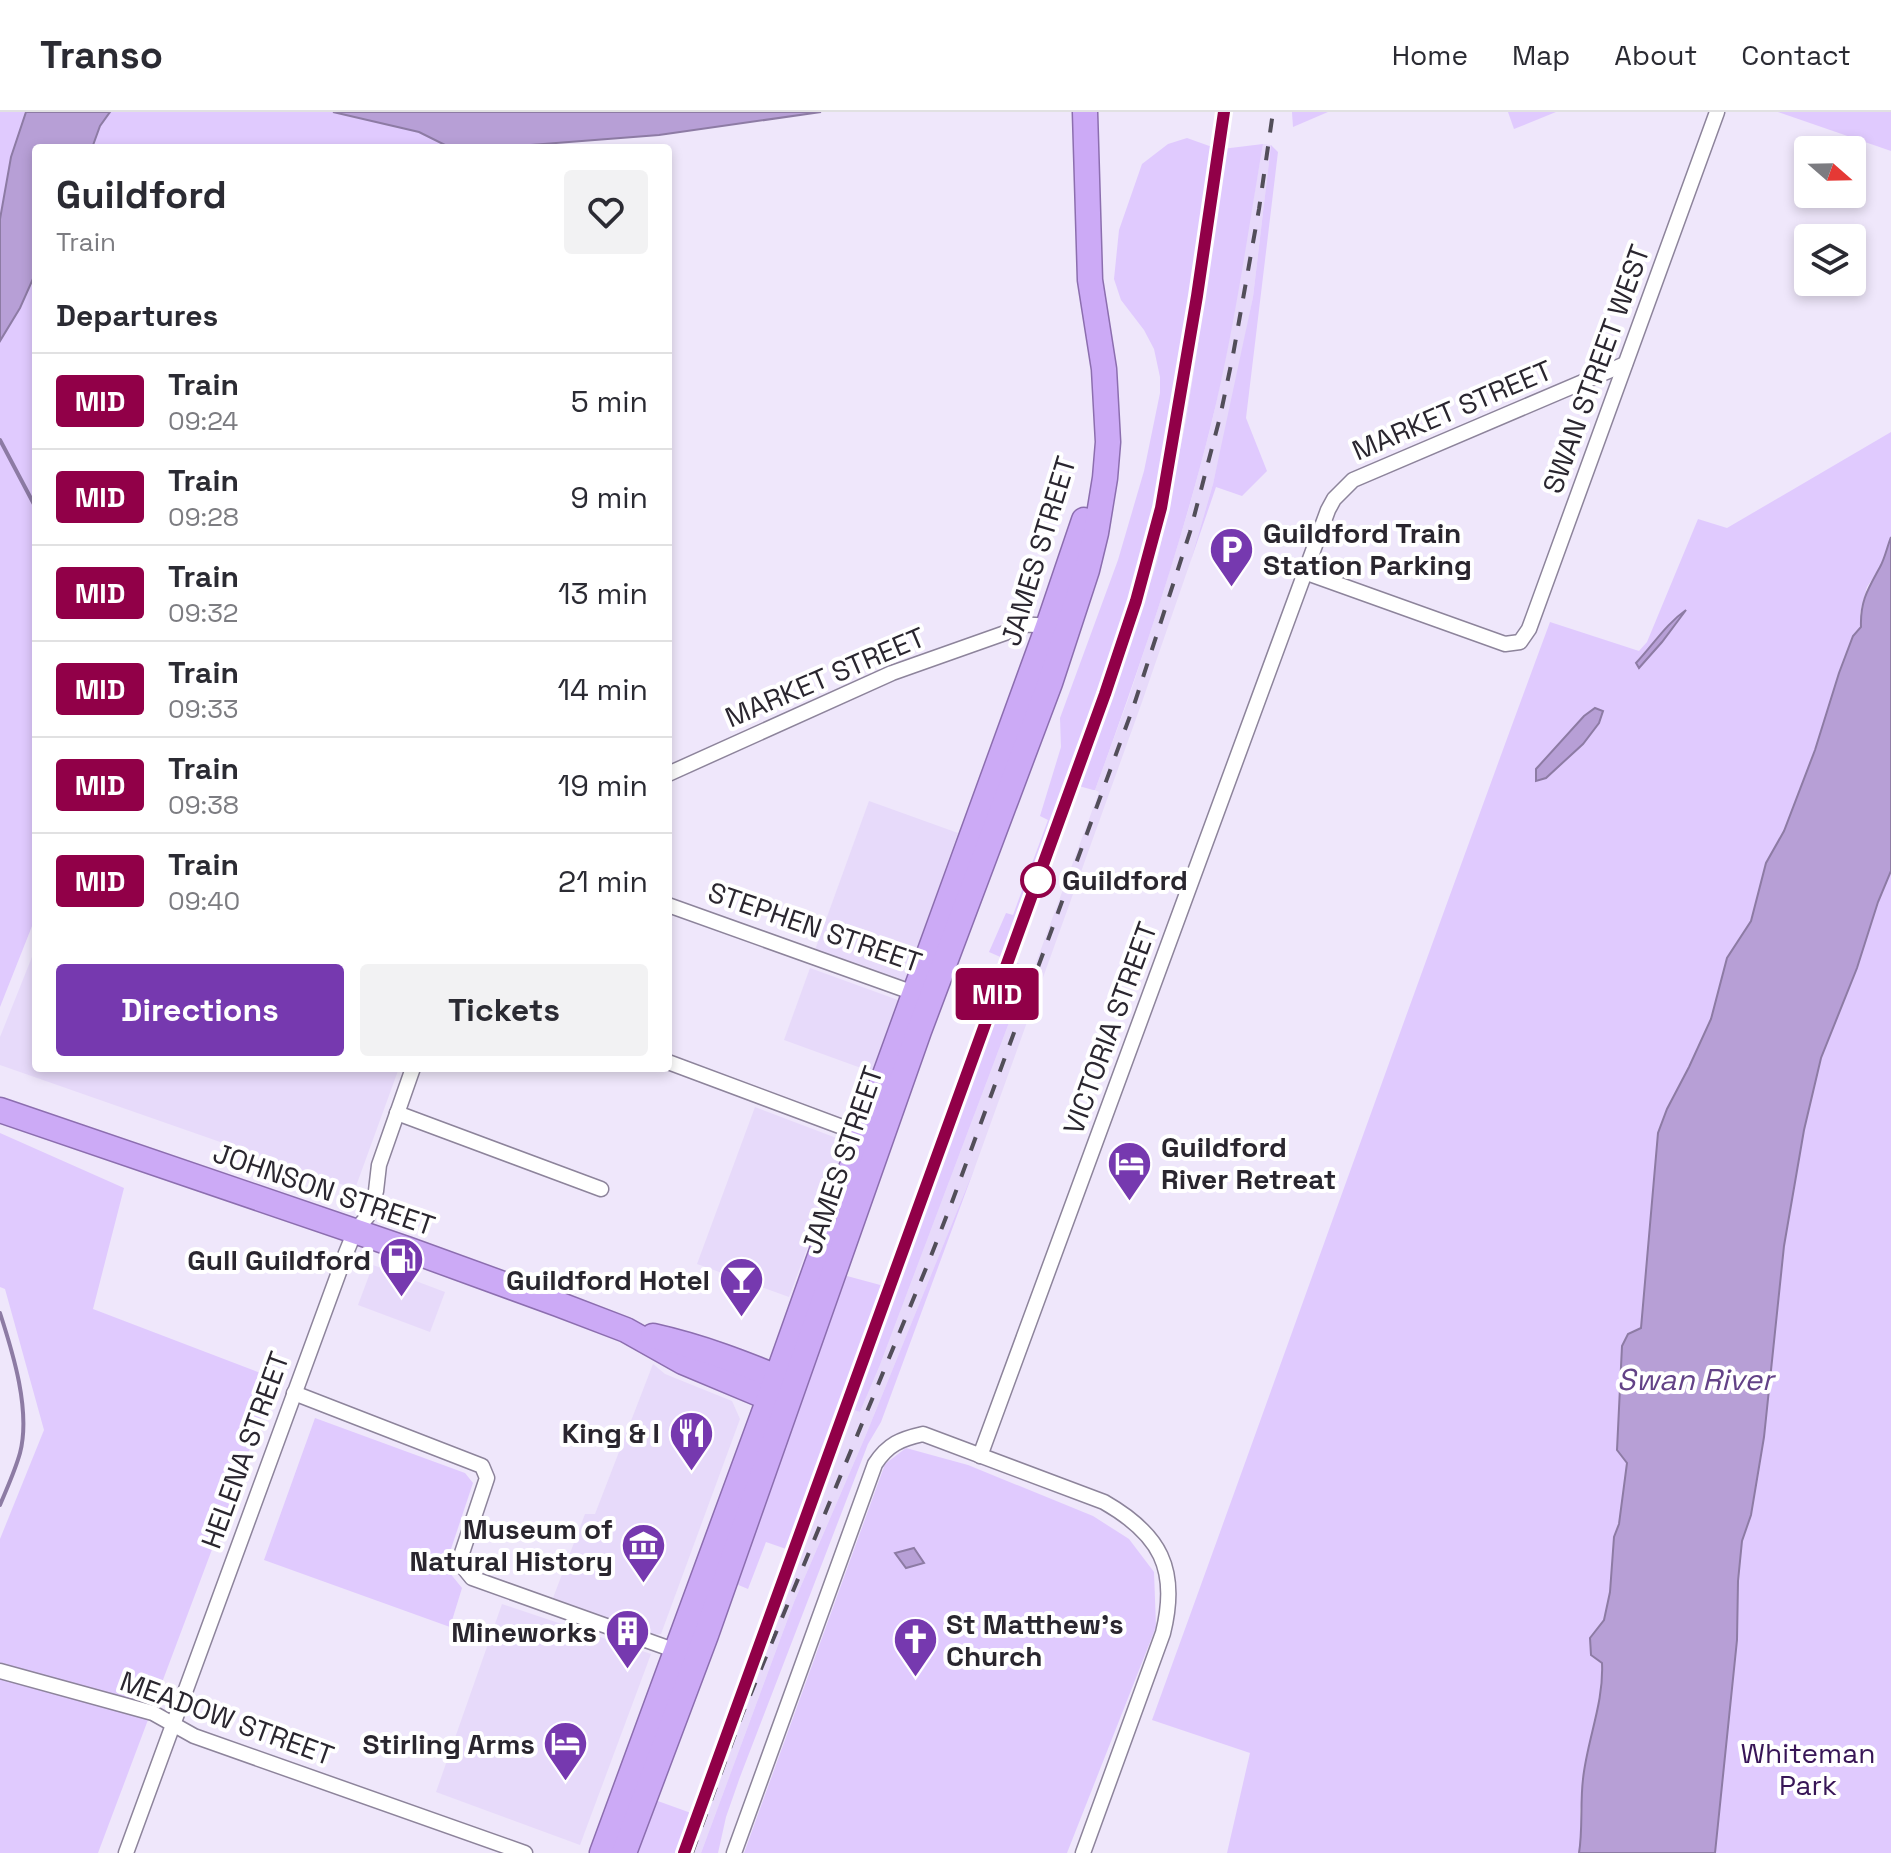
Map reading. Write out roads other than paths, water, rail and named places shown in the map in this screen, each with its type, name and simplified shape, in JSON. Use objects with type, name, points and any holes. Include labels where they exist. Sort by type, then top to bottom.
[{"type":"highway","name":"JAMES STREET","points":[[871,1138],[939,976],[1040,708],[1095,480],[1106,396],[1090,280],[1085,112]]},
{"type":"highway","name":"JAMES STREET","points":[[624,1853],[687,1655],[871,1138],[914,993],[991,782],[1056,634]]},
{"type":"highway","points":[[991,782],[1022,716],[1029,709],[1040,708]]},
{"type":"highway","name":"JOHNSON STREET","points":[[0,1110],[355,1231],[626,1330],[691,1344],[755,1367],[782,1391]]},
{"type":"highway","name":"JAMES STREET","points":[[602,1853],[687,1655]]},
{"type":"street","name":"SWAN STREET WEST","points":[[1304,572],[1505,644],[1520,642],[1529,629],[1717,112]]},
{"type":"street","name":"MARKET STREET","points":[[1304,572],[1328,510],[1334,499],[1353,480],[1625,364]]},
{"type":"street","name":"VICTORIA STREET","points":[[980,1456],[1304,572]]},
{"type":"street","name":"MARKET STREET","points":[[672,772],[892,673],[1005,633],[1014,636],[1056,634]]},
{"type":"street","name":"STEPHEN STREET","points":[[672,906],[914,993],[926,991],[939,976]]},
{"type":"street","points":[[672,1063],[871,1138]]},
{"type":"street","name":"HELENA STREET","points":[[126,1853],[355,1231],[367,1217],[376,1191],[379,1165],[412,1072]]},
{"type":"street","points":[[397,1113],[601,1189]]},
{"type":"street","points":[[294,1393],[482,1466],[487,1478],[459,1562],[472,1578],[687,1655]]},
{"type":"street","points":[[734,1853],[875,1464],[891,1444],[923,1434],[1104,1502],[1124,1513],[1150,1538],[1166,1570],[1170,1601],[1163,1633],[1083,1853]]},
{"type":"street","name":"MEADOW STREET","points":[[0,1671],[153,1713],[194,1736],[525,1853]]},
{"type":"water","points":[[26,112],[110,112],[100,126],[93,144],[32,144],[32,281],[0,341],[0,219],[11,157]]},
{"type":"water","points":[[333,112],[821,112],[659,135],[544,144],[443,144],[419,132]]},
{"type":"water","name":"Swan River","points":[[1891,537],[1891,871],[1821,1058],[1804,1130],[1784,1246],[1764,1437],[1751,1515],[1742,1541],[1737,1640],[1715,1853],[1579,1853],[1583,1779],[1602,1678],[1602,1663],[1591,1655],[1590,1638],[1604,1620],[1610,1592],[1614,1537],[1619,1524],[1627,1463],[1617,1450],[1622,1346],[1628,1334],[1641,1328],[1658,1133],[1711,1019],[1727,958],[1751,921],[1766,863],[1784,831],[1815,750],[1839,673],[1853,636],[1861,627],[1866,596]]},
{"type":"water","points":[[1686,610],[1662,642],[1639,668],[1636,663]]},
{"type":"water","points":[[1595,708],[1603,711],[1599,723],[1583,744],[1546,778],[1536,781],[1536,769]]},
{"type":"water","points":[[914,1548],[924,1563],[906,1568],[895,1553]]},
{"type":"waterway","points":[[0,440],[32,500]]},
{"type":"waterway","points":[[0,1313],[15,1364],[23,1419],[20,1453],[0,1505]]},
{"type":"railway","points":[[771,1612],[1105,694],[1136,601],[1161,508],[1224,112]]},
{"type":"railway","points":[[692,1853],[742,1715],[952,1202],[1134,705],[1190,532],[1220,417],[1259,209],[1273,112]]},
{"type":"train","name":"MID","points":[[684,1853],[1105,694],[1136,601],[1149,559],[1173,447],[1224,112]]},
{"type":"place","name":"Guildford Train Station Parking","points":[[1232,588]]},
{"type":"place","name":"Guildford","points":[[1038,880]]},
{"type":"place","name":"Guildford River Retreat","points":[[1130,1202]]},
{"type":"place","name":"Gull Guildford","points":[[402,1299]]},
{"type":"place","name":"Guildford Hotel","points":[[741,1319]]},
{"type":"place","name":"King & I","points":[[691,1472]]},
{"type":"place","name":"Museum of Natural History","points":[[644,1584]]},
{"type":"place","name":"Mineworks","points":[[628,1671]]},
{"type":"place","name":"St Matthew's Church","points":[[915,1679]]},
{"type":"place","name":"Stirling Arms","points":[[566,1783]]},
{"type":"park label","name":"Whiteman Park","points":[[1808,1769]]}]
